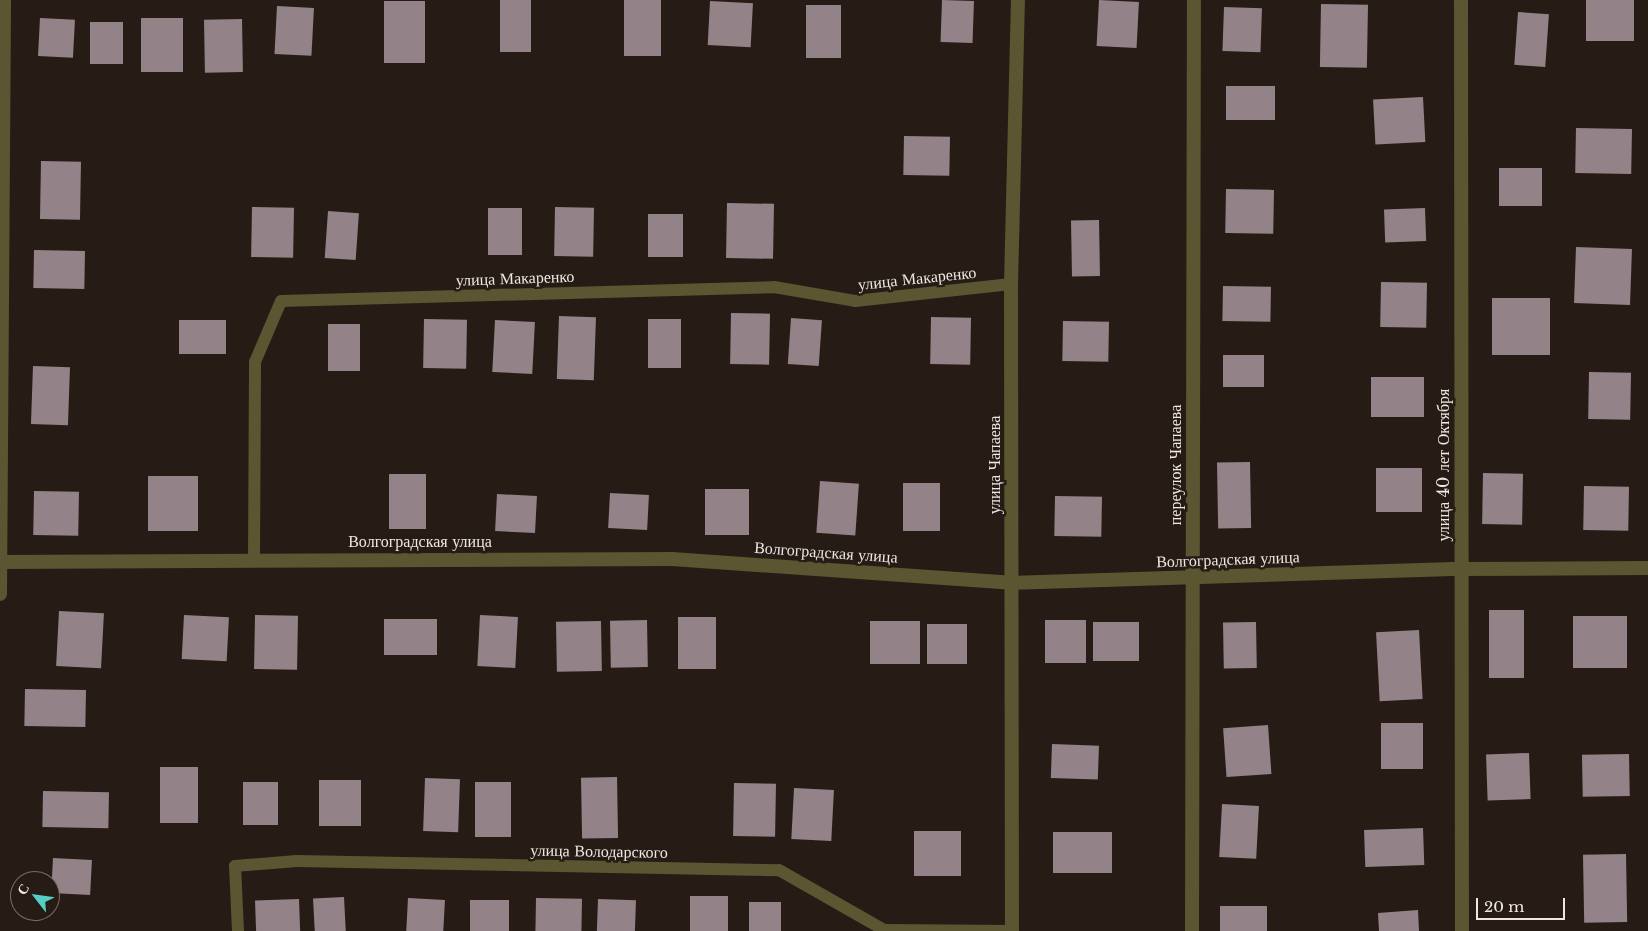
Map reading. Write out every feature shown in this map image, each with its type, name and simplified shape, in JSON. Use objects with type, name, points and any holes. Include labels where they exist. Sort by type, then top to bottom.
[{"type":"street","points":[[0,594],[4,0]]},
{"type":"street","name":"улица Чапаева","points":[[1012,931],[1011,284],[1018,0]]},
{"type":"street","name":"переулок Чапаева","points":[[1192,931],[1194,0]]},
{"type":"street","name":"улица 40 лет Октября","points":[[1461,0],[1462,931]]},
{"type":"street","name":"Волгоградская улица","points":[[1,562],[254,558],[672,559],[1011,583],[1461,569],[1648,568]]},
{"type":"lane","name":"улица Макаренко","points":[[254,558],[255,362],[281,301],[774,287],[855,301],[1011,284]]},
{"type":"lane","name":"улица Володарского","points":[[238,931],[235,866],[297,861],[779,870],[884,930],[1012,931]]},
{"type":"building","points":[[500,0],[531,0],[531,52],[500,52]]},
{"type":"building","points":[[624,0],[661,0],[661,56],[624,56]]},
{"type":"building","points":[[942,0],[974,1],[973,43],[941,42]]},
{"type":"building","points":[[1099,0],[1139,2],[1137,48],[1097,46]]},
{"type":"building","points":[[1586,0],[1634,0],[1634,41],[1586,41]]},
{"type":"building","points":[[384,1],[425,1],[425,63],[384,63]]},
{"type":"building","points":[[710,1],[753,3],[751,47],[708,45]]},
{"type":"building","points":[[1321,4],[1368,5],[1367,68],[1320,67]]},
{"type":"building","points":[[806,5],[841,5],[841,58],[806,58]]},
{"type":"building","points":[[277,6],[314,8],[311,56],[274,54]]},
{"type":"building","points":[[1224,7],[1262,8],[1260,52],[1222,51]]},
{"type":"building","points":[[1518,12],[1549,14],[1545,67],[1514,65]]},
{"type":"building","points":[[40,18],[75,20],[73,58],[38,56]]},
{"type":"building","points":[[141,18],[183,18],[183,72],[141,72]]},
{"type":"building","points":[[242,19],[243,72],[205,73],[204,20]]},
{"type":"building","points":[[90,22],[123,22],[123,64],[90,64]]},
{"type":"building","points":[[1226,86],[1275,86],[1275,120],[1226,120]]},
{"type":"building","points":[[1423,97],[1425,142],[1375,145],[1373,100]]},
{"type":"building","points":[[1576,128],[1632,129],[1631,174],[1575,173]]},
{"type":"building","points":[[904,136],[950,137],[949,176],[903,175]]},
{"type":"building","points":[[41,161],[81,162],[80,220],[40,219]]},
{"type":"building","points":[[1499,168],[1542,168],[1542,206],[1499,206]]},
{"type":"building","points":[[1226,189],[1274,190],[1273,234],[1225,233]]},
{"type":"building","points":[[727,203],[774,204],[773,259],[726,258]]},
{"type":"building","points":[[252,207],[294,208],[293,258],[251,257]]},
{"type":"building","points":[[555,207],[594,208],[593,257],[554,256]]},
{"type":"building","points":[[488,208],[522,208],[522,255],[488,255]]},
{"type":"building","points":[[1425,208],[1426,241],[1385,242],[1384,209]]},
{"type":"building","points":[[328,211],[359,213],[356,260],[325,258]]},
{"type":"building","points":[[648,214],[683,214],[683,257],[648,257]]},
{"type":"building","points":[[1071,220],[1099,220],[1100,276],[1072,276]]},
{"type":"building","points":[[1576,247],[1632,249],[1630,305],[1574,303]]},
{"type":"building","points":[[34,250],[85,251],[84,289],[33,288]]},
{"type":"building","points":[[1381,282],[1427,283],[1426,328],[1380,327]]},
{"type":"building","points":[[1223,286],[1271,287],[1270,322],[1222,321]]},
{"type":"building","points":[[1492,298],[1550,298],[1550,355],[1492,355]]},
{"type":"building","points":[[731,313],[770,314],[769,365],[730,364]]},
{"type":"building","points":[[559,316],[596,317],[594,380],[557,379]]},
{"type":"building","points":[[931,317],[971,318],[970,365],[930,364]]},
{"type":"building","points":[[791,318],[822,320],[819,366],[788,364]]},
{"type":"building","points":[[424,319],[467,320],[466,369],[423,368]]},
{"type":"building","points":[[648,319],[681,319],[681,368],[648,368]]},
{"type":"building","points":[[179,320],[226,320],[226,354],[179,354]]},
{"type":"building","points":[[495,320],[535,322],[532,374],[492,372]]},
{"type":"building","points":[[1063,321],[1109,322],[1108,362],[1062,361]]},
{"type":"building","points":[[328,324],[360,324],[360,371],[328,371]]},
{"type":"building","points":[[1223,355],[1264,355],[1264,387],[1223,387]]},
{"type":"building","points":[[33,366],[70,367],[68,425],[31,424]]},
{"type":"building","points":[[1589,372],[1631,373],[1630,420],[1588,419]]},
{"type":"building","points":[[1371,377],[1424,377],[1424,417],[1371,417]]},
{"type":"building","points":[[1250,462],[1251,528],[1218,529],[1217,463]]},
{"type":"building","points":[[1376,468],[1422,468],[1422,512],[1376,512]]},
{"type":"building","points":[[1483,473],[1523,474],[1522,525],[1482,524]]},
{"type":"building","points":[[389,474],[426,474],[426,529],[389,529]]},
{"type":"building","points":[[148,476],[198,476],[198,531],[148,531]]},
{"type":"building","points":[[820,481],[859,484],[855,536],[816,533]]},
{"type":"building","points":[[903,483],[940,483],[940,531],[903,531]]},
{"type":"building","points":[[1584,486],[1629,487],[1628,531],[1583,530]]},
{"type":"building","points":[[705,489],[749,489],[749,535],[705,535]]},
{"type":"building","points":[[34,491],[79,492],[78,536],[33,535]]},
{"type":"building","points":[[610,493],[649,495],[647,530],[608,528]]},
{"type":"building","points":[[497,494],[537,496],[535,533],[495,531]]},
{"type":"building","points":[[1055,496],[1102,497],[1101,537],[1054,536]]},
{"type":"building","points":[[1489,610],[1524,610],[1524,678],[1489,678]]},
{"type":"building","points":[[59,611],[104,613],[101,668],[56,666]]},
{"type":"building","points":[[184,615],[229,617],[227,661],[182,659]]},
{"type":"building","points":[[255,615],[298,616],[297,670],[254,669]]},
{"type":"building","points":[[480,615],[518,617],[515,668],[477,666]]},
{"type":"building","points":[[1573,616],[1627,616],[1627,668],[1573,668]]},
{"type":"building","points":[[678,617],[716,617],[716,669],[678,669]]},
{"type":"building","points":[[384,619],[437,619],[437,655],[384,655]]},
{"type":"building","points":[[647,620],[648,667],[611,668],[610,621]]},
{"type":"building","points":[[1045,620],[1086,620],[1086,663],[1045,663]]},
{"type":"building","points":[[601,621],[602,671],[557,672],[556,622]]},
{"type":"building","points":[[870,621],[920,621],[920,664],[870,664]]},
{"type":"building","points":[[1093,622],[1139,622],[1139,661],[1093,661]]},
{"type":"building","points":[[1256,622],[1257,668],[1224,669],[1223,623]]},
{"type":"building","points":[[927,624],[967,624],[967,664],[927,664]]},
{"type":"building","points":[[1419,630],[1423,699],[1380,701],[1376,632]]},
{"type":"building","points":[[25,689],[86,690],[85,727],[24,726]]},
{"type":"building","points":[[1381,723],[1423,723],[1423,769],[1381,769]]},
{"type":"building","points":[[1268,725],[1271,774],[1227,777],[1223,728]]},
{"type":"building","points":[[1052,744],[1099,746],[1098,780],[1051,778]]},
{"type":"building","points":[[1529,753],[1531,799],[1488,800],[1486,755]]},
{"type":"building","points":[[1629,754],[1630,796],[1583,797],[1582,755]]},
{"type":"building","points":[[160,767],[198,767],[198,823],[160,823]]},
{"type":"building","points":[[617,777],[618,838],[582,839],[581,778]]},
{"type":"building","points":[[425,778],[460,779],[458,832],[423,831]]},
{"type":"building","points":[[319,780],[361,780],[361,826],[319,826]]},
{"type":"building","points":[[243,782],[278,782],[278,825],[243,825]]},
{"type":"building","points":[[475,782],[511,782],[511,837],[475,837]]},
{"type":"building","points":[[734,783],[776,784],[775,837],[733,836]]},
{"type":"building","points":[[794,788],[834,790],[831,841],[791,839]]},
{"type":"building","points":[[43,791],[109,792],[108,828],[42,827]]},
{"type":"building","points":[[1222,804],[1259,806],[1256,859],[1219,857]]},
{"type":"building","points":[[1423,828],[1424,865],[1365,867],[1364,830]]},
{"type":"building","points":[[914,831],[961,831],[961,876],[914,876]]},
{"type":"building","points":[[1053,832],[1112,832],[1112,873],[1053,873]]},
{"type":"building","points":[[1626,854],[1627,922],[1584,923],[1583,855]]},
{"type":"building","points":[[53,858],[92,860],[90,895],[60,893],[60,871],[52,871]]},
{"type":"building","points":[[690,896],[728,896],[728,931],[690,931]]},
{"type":"building","points":[[344,897],[346,931],[315,931],[313,899]]},
{"type":"building","points":[[408,898],[445,900],[443,931],[406,931]]},
{"type":"building","points":[[536,898],[582,899],[581,931],[535,931]]},
{"type":"building","points":[[299,899],[300,931],[256,931],[255,901]]},
{"type":"building","points":[[598,899],[636,900],[635,931],[597,931]]},
{"type":"building","points":[[470,900],[509,900],[509,931],[470,931]]},
{"type":"building","points":[[749,902],[781,902],[781,931],[749,931]]},
{"type":"building","points":[[1220,906],[1267,906],[1267,931],[1220,931]]},
{"type":"building","points":[[1418,910],[1419,931],[1379,931],[1378,913]]}]
